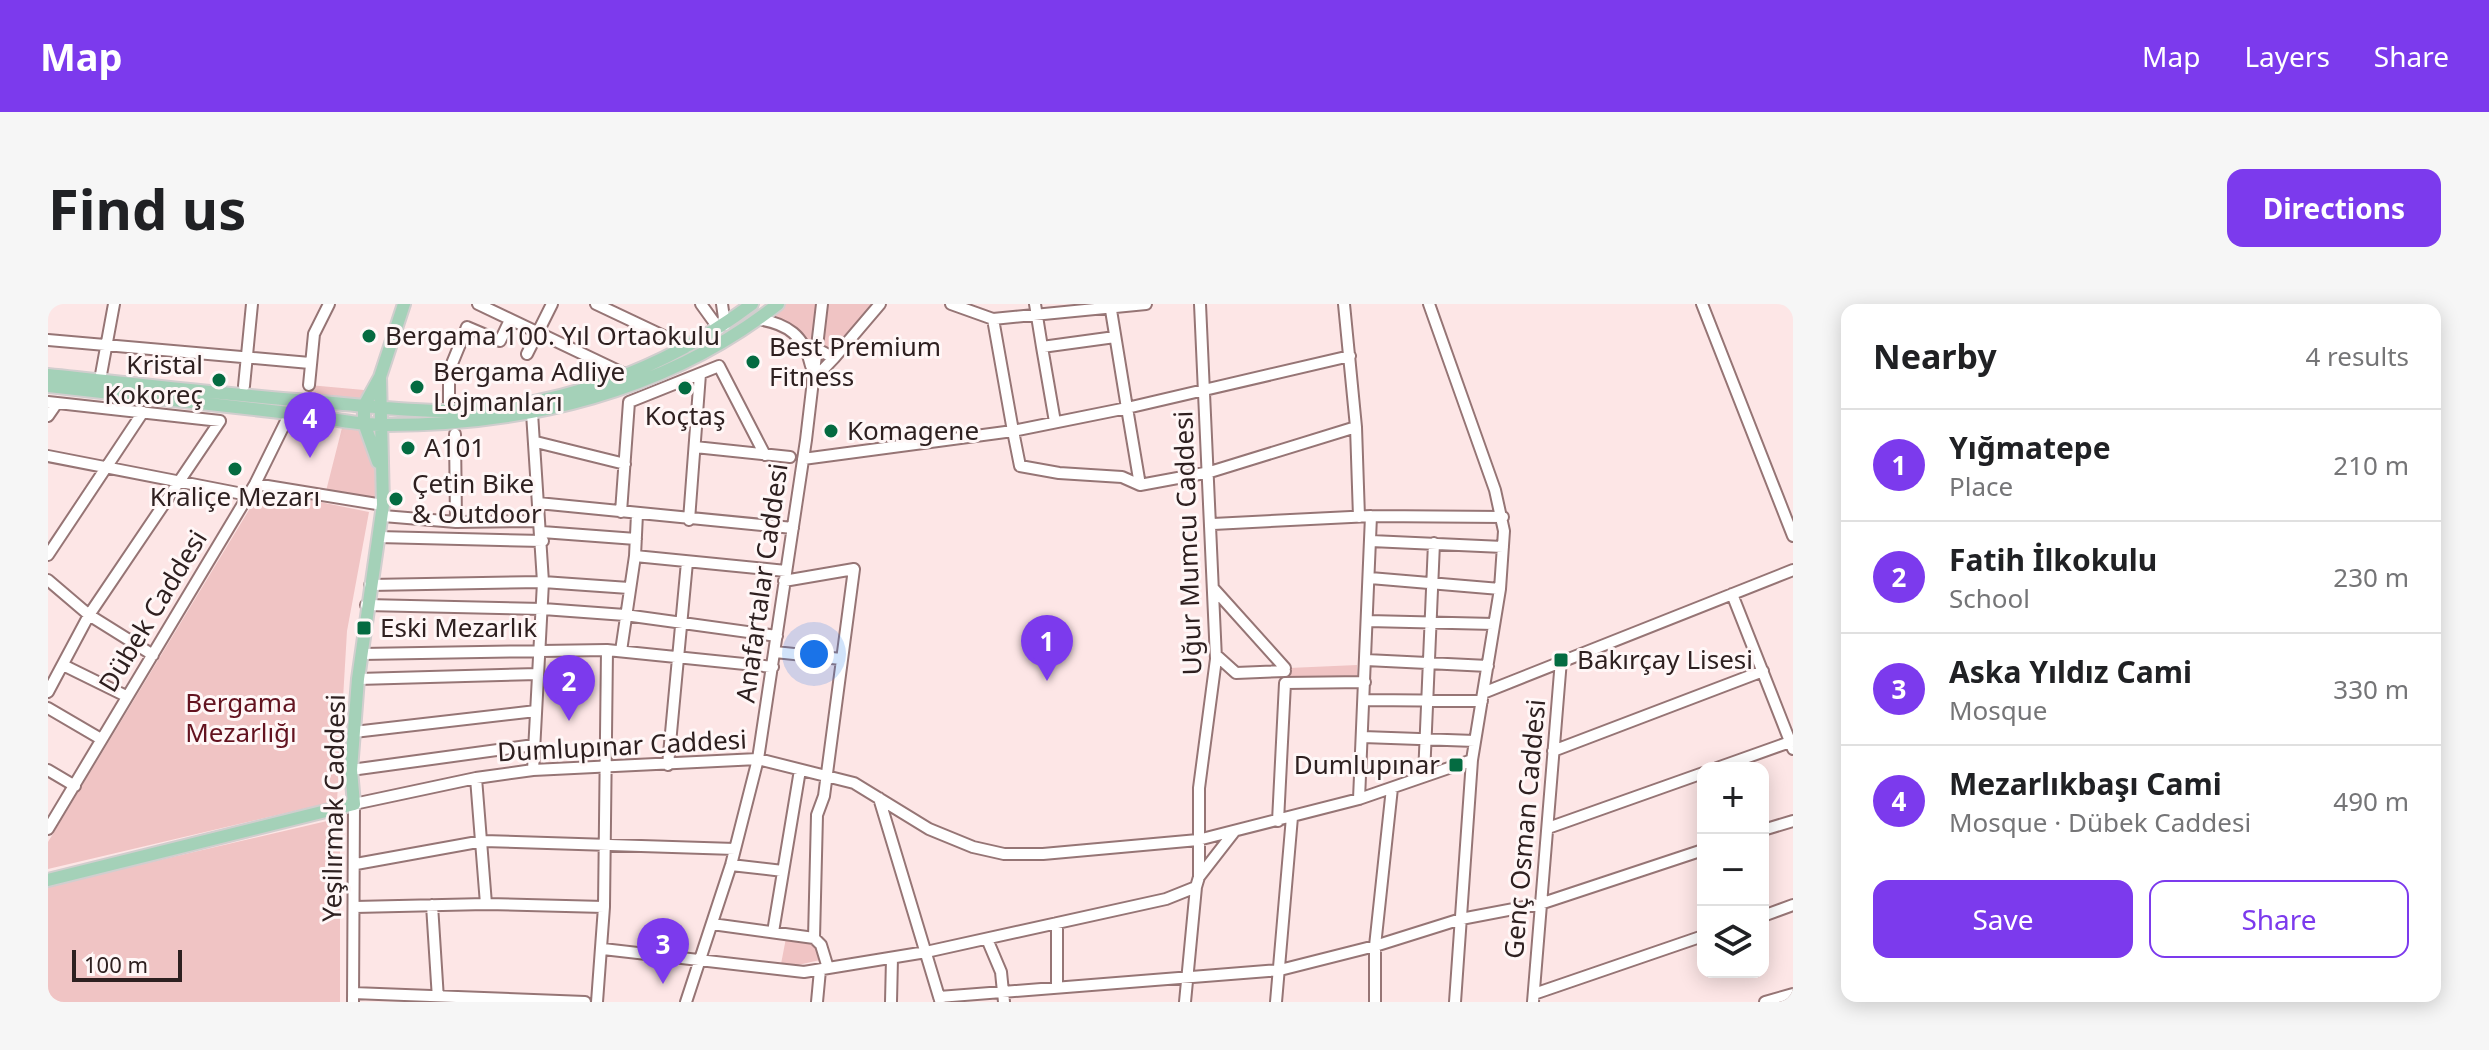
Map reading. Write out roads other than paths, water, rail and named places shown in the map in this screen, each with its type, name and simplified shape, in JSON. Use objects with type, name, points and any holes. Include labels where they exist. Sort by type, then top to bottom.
[{"type":"main road","points":[[48,375],[364,406],[485,409],[561,396],[627,375],[687,347],[722,327],[752,304]]},
{"type":"main road","points":[[48,386],[382,425],[456,423],[532,413],[600,397],[696,357],[778,304]]},
{"type":"main road","points":[[364,406],[380,377],[405,305]]},
{"type":"main road","name":"Yeşilırmak Caddesi","points":[[354,804],[351,770],[358,679],[366,605],[383,510],[380,377]]},
{"type":"main road","name":"Yeşilırmak Caddesi","points":[[364,406],[364,423],[381,472]]},
{"type":"main road","name":"Dumlupınar Caddesi","points":[[48,880],[354,804]]},
{"type":"street","points":[[100,380],[114,304]]},
{"type":"street","points":[[244,386],[252,304]]},
{"type":"street","points":[[309,385],[314,334],[329,304]]},
{"type":"street","points":[[478,304],[627,375]]},
{"type":"street","points":[[527,354],[552,304]]},
{"type":"street","points":[[596,304],[687,347]]},
{"type":"street","points":[[701,304],[722,327]]},
{"type":"street","points":[[722,304],[722,327]]},
{"type":"street","name":"Anafartalar Caddesi","points":[[686,1002],[731,865],[758,759],[803,459],[822,304]]},
{"type":"street","points":[[813,380],[880,304]]},
{"type":"street","points":[[951,304],[993,319],[1035,309],[1146,304]]},
{"type":"street","name":"Uğur Mumcu Caddesi","points":[[1185,1002],[1197,882],[1199,788],[1216,655],[1213,524],[1200,304]]},
{"type":"street","points":[[1344,304],[1356,427],[1359,517]]},
{"type":"street","points":[[1429,304],[1503,517],[1500,589],[1472,760],[1455,1002]]},
{"type":"street","points":[[1702,304],[1793,536]]},
{"type":"street","points":[[1110,306],[1140,485]]},
{"type":"street","points":[[1035,309],[1055,422]]},
{"type":"street","points":[[757,319],[773,321],[796,333],[808,348],[813,380]]},
{"type":"street","points":[[993,319],[1020,466],[1059,473],[1122,477],[1140,485],[1210,472],[1356,427]]},
{"type":"street","points":[[449,403],[449,371],[467,327],[500,341],[510,320]]},
{"type":"street","points":[[1042,347],[1115,337]]},
{"type":"street","points":[[48,340],[310,363]]},
{"type":"street","points":[[817,349],[834,358]]},
{"type":"street","points":[[803,459],[1013,431],[1206,393],[1350,356]]},
{"type":"street","points":[[621,512],[629,402],[719,366],[765,455]]},
{"type":"street","points":[[689,520],[700,374]]},
{"type":"street","points":[[48,416],[53,402],[220,421],[89,615],[48,692]]},
{"type":"street","points":[[48,555],[143,412]]},
{"type":"street","name":"Dübek Caddesi","points":[[48,829],[52,812],[75,786],[255,484],[290,413]]},
{"type":"street","points":[[532,413],[543,582],[533,770]]},
{"type":"street","points":[[455,434],[456,522]]},
{"type":"street","points":[[536,442],[625,464]]},
{"type":"street","points":[[695,447],[790,457]]},
{"type":"street","points":[[48,456],[248,495]]},
{"type":"street","points":[[255,484],[456,522],[636,539]]},
{"type":"street","points":[[538,503],[793,528]]},
{"type":"street","points":[[621,651],[635,556],[637,514]]},
{"type":"street","points":[[1213,524],[1371,516],[1503,517]]},
{"type":"street","points":[[1359,799],[1371,516]]},
{"type":"street","points":[[378,537],[541,531]]},
{"type":"street","points":[[1371,541],[1503,547]]},
{"type":"street","points":[[1424,776],[1434,543]]},
{"type":"street","points":[[635,556],[785,576],[854,569],[827,776],[817,815],[814,938]]},
{"type":"street","points":[[668,765],[687,562]]},
{"type":"street","points":[[1364,700],[1428,701],[1482,697],[1561,660],[1793,570]]},
{"type":"street","points":[[1370,578],[1500,589]]},
{"type":"street","points":[[370,585],[543,582],[629,588]]},
{"type":"street","points":[[49,585],[89,615],[153,655]]},
{"type":"street","points":[[1214,589],[1285,668],[1278,821]]},
{"type":"street","points":[[1732,594],[1792,746],[1737,762]]},
{"type":"street","points":[[366,605],[543,609],[625,615],[777,636]]},
{"type":"street","points":[[1368,621],[1494,624]]},
{"type":"street","points":[[362,654],[607,650],[773,667]]},
{"type":"street","points":[[597,1002],[603,949],[607,650]]},
{"type":"street","points":[[775,652],[841,659]]},
{"type":"street","points":[[1216,655],[1236,673],[1285,668]]},
{"type":"street","points":[[1366,660],[1488,666]]},
{"type":"street","name":"Genç Osman Caddesi","points":[[1534,998],[1561,660]]},
{"type":"street","points":[[63,665],[126,696]]},
{"type":"street","points":[[1553,751],[1763,671]]},
{"type":"street","points":[[358,679],[538,674]]},
{"type":"street","points":[[1285,683],[1365,682]]},
{"type":"street","points":[[48,708],[101,739]]},
{"type":"street","points":[[354,732],[536,711]]},
{"type":"street","points":[[1363,737],[1475,741]]},
{"type":"street","points":[[351,770],[534,745]]},
{"type":"street","name":"Dumlupınar Caddesi","points":[[354,804],[476,778],[533,770],[758,759],[854,783],[952,840],[1004,854],[1043,854],[1198,840],[1236,831]]},
{"type":"street","points":[[603,949],[804,972],[987,939],[1166,899],[1197,882],[1236,831],[1359,799],[1472,760]]},
{"type":"street","points":[[48,770],[75,786]]},
{"type":"street","points":[[773,932],[800,770]]},
{"type":"street","points":[[1548,828],[1697,775]]},
{"type":"street","points":[[476,778],[486,904]]},
{"type":"street","points":[[1375,1002],[1375,946],[1392,788]]},
{"type":"street","points":[[879,798],[940,999],[1003,997],[1057,987],[1280,970],[1375,946],[1461,919],[1540,904],[1697,852]]},
{"type":"street","name":"Yeşilırmak Caddesi","points":[[353,998],[354,804]]},
{"type":"street","points":[[1276,1002],[1292,817]]},
{"type":"street","points":[[1769,828],[1793,821]]},
{"type":"street","points":[[356,864],[483,841],[605,842],[735,849]]},
{"type":"street","points":[[731,865],[783,871]]},
{"type":"street","points":[[355,907],[486,904],[604,907]]},
{"type":"street","points":[[432,905],[438,999]]},
{"type":"street","points":[[1769,914],[1793,905]]},
{"type":"street","points":[[1057,923],[1057,987]]},
{"type":"street","points":[[712,924],[814,938],[821,945],[824,969],[817,1002]]},
{"type":"street","points":[[1534,998],[1697,938]]},
{"type":"street","points":[[987,939],[1001,972],[1003,997]]},
{"type":"street","points":[[891,1002],[892,958]]},
{"type":"street","points":[[1765,1002],[1793,994]]},
{"type":"street","points":[[353,998],[585,1002]]},
{"type":"place","name":"Bergama 100. Yıl Ortaokulu","points":[[369,336]]},
{"type":"place","name":"Best Premium Fitness","points":[[753,362]]},
{"type":"place","name":"Kristal Kokoreç","points":[[219,380]]},
{"type":"place","name":"Bergama Adliye Lojmanları","points":[[417,387]]},
{"type":"place","name":"Koçtaş","points":[[685,388]]},
{"type":"place","name":"Komagene","points":[[831,431]]},
{"type":"place","name":"A101","points":[[408,448]]},
{"type":"place","name":"Mezarlıkbaşı Cami","points":[[310,458]]},
{"type":"place","name":"Kraliçe Mezarı","points":[[235,469]]},
{"type":"place","name":"Çetin Bike & Outdoor","points":[[396,499]]},
{"type":"place","name":"Eski Mezarlık","points":[[364,628]]},
{"type":"place","name":"Bakırçay Lisesi","points":[[1561,660]]},
{"type":"place","name":"Yığmatepe","points":[[1047,681]]},
{"type":"place","name":"Fatih İlkokulu","points":[[569,721]]},
{"type":"place","name":"Dumlupınar","points":[[1456,765]]},
{"type":"place","name":"Aska Yıldız Cami","points":[[663,984]]},
{"type":"park label","name":"Bergama Mezarlığı","points":[[241,718]]}]
